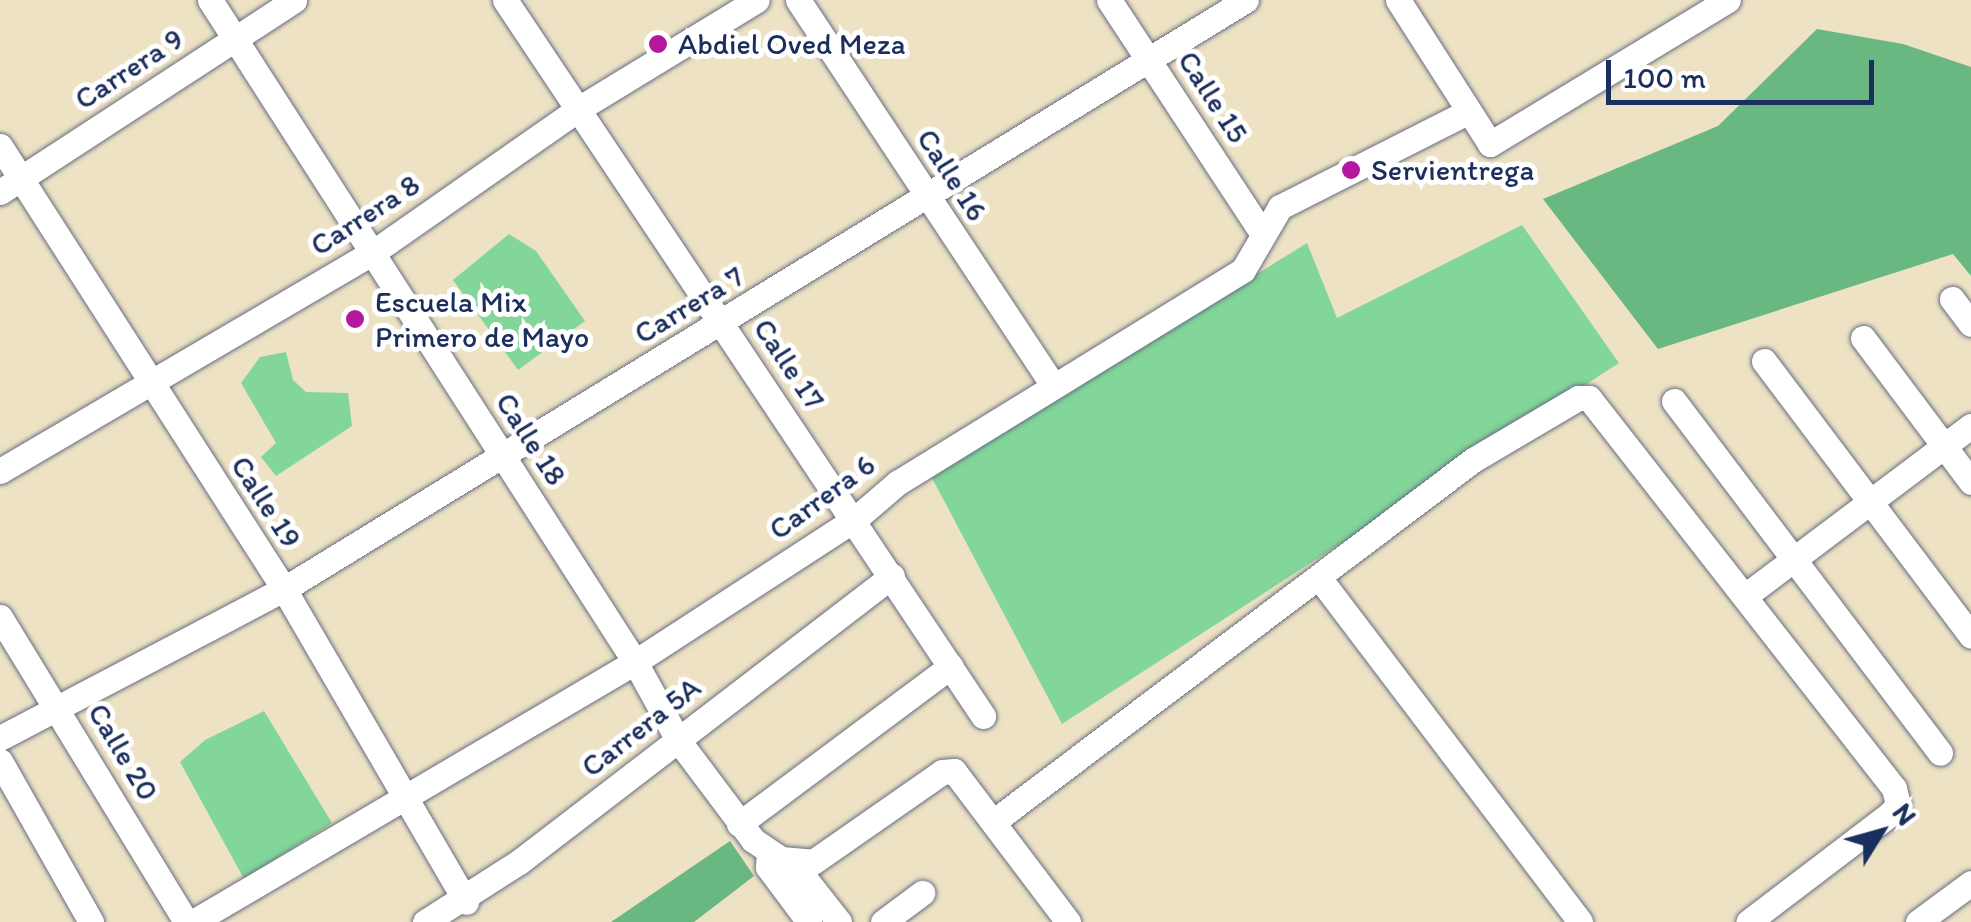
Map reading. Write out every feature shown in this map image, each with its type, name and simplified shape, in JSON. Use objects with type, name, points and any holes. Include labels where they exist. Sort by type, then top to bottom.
[{"type":"street","name":"Calle 18","points":[[210,0],[635,662],[678,740],[739,824],[789,872]]},
{"type":"street","name":"Carrera 9","points":[[11,185],[294,0]]},
{"type":"street","name":"Calle 17","points":[[504,0],[984,716]]},
{"type":"street","name":"Carrera 8","points":[[0,471],[372,253],[580,108],[757,0]]},
{"type":"street","name":"Calle 16","points":[[798,0],[1052,385]]},
{"type":"street","name":"Calle 15","points":[[1108,0],[1261,231]]},
{"type":"street","name":"Carrera 7","points":[[0,738],[284,589],[1152,63],[1246,0]]},
{"type":"street","points":[[1398,0],[1490,144],[1710,5]]},
{"type":"street","name":"Carrera 6","points":[[189,922],[408,799],[635,662],[854,520],[897,483],[1243,270],[1260,250],[1261,231],[1280,207],[1468,112]]},
{"type":"street","name":"Calle 19","points":[[0,146],[11,185],[149,382],[284,589],[466,902]]},
{"type":"street","points":[[1952,299],[1971,324]]},
{"type":"street","points":[[1863,338],[1971,482]]},
{"type":"street","points":[[1764,361],[1971,636]]},
{"type":"street","points":[[993,822],[1320,580],[1344,554],[1473,460],[1578,398],[1589,398],[1894,788],[1898,804],[1748,922]]},
{"type":"street","points":[[1674,401],[1940,752]]},
{"type":"street","points":[[1745,596],[1971,426]]},
{"type":"street","name":"Carrera 5A","points":[[425,922],[466,902],[892,576]]},
{"type":"street","points":[[1320,580],[1580,922]]},
{"type":"street","name":"Calle 20","points":[[0,617],[189,922]]},
{"type":"street","points":[[739,824],[951,666]]},
{"type":"street","points":[[0,761],[92,922]]},
{"type":"street","points":[[789,872],[825,857],[942,772],[954,771],[1068,922]]},
{"type":"street","points":[[789,872],[809,922]]},
{"type":"street","points":[[789,872],[839,922]]},
{"type":"street","points":[[1918,922],[1971,883]]},
{"type":"street","points":[[883,922],[922,892]]},
{"type":"green space","points":[[1817,29],[1903,44],[1971,67],[1971,276],[1953,254],[1658,349],[1543,199],[1718,126]]},
{"type":"green space","points":[[1522,225],[1619,363],[1062,724],[931,476],[1307,243],[1337,318]]},
{"type":"green space","points":[[509,234],[536,251],[585,321],[518,370],[453,280]]},
{"type":"green space","points":[[286,352],[293,380],[306,392],[348,393],[352,426],[276,476],[261,457],[276,443],[241,383],[260,357]]},
{"type":"green space","points":[[264,711],[332,823],[244,879],[180,762],[205,740]]},
{"type":"green space","points":[[730,841],[754,876],[694,922],[611,922]]},
{"type":"place","name":"Abdiel Oved Meza","points":[[658,44]]},
{"type":"place","name":"Servientrega","points":[[1351,170]]},
{"type":"place","name":"Escuela Mix Primero de Mayo","points":[[355,319]]}]
